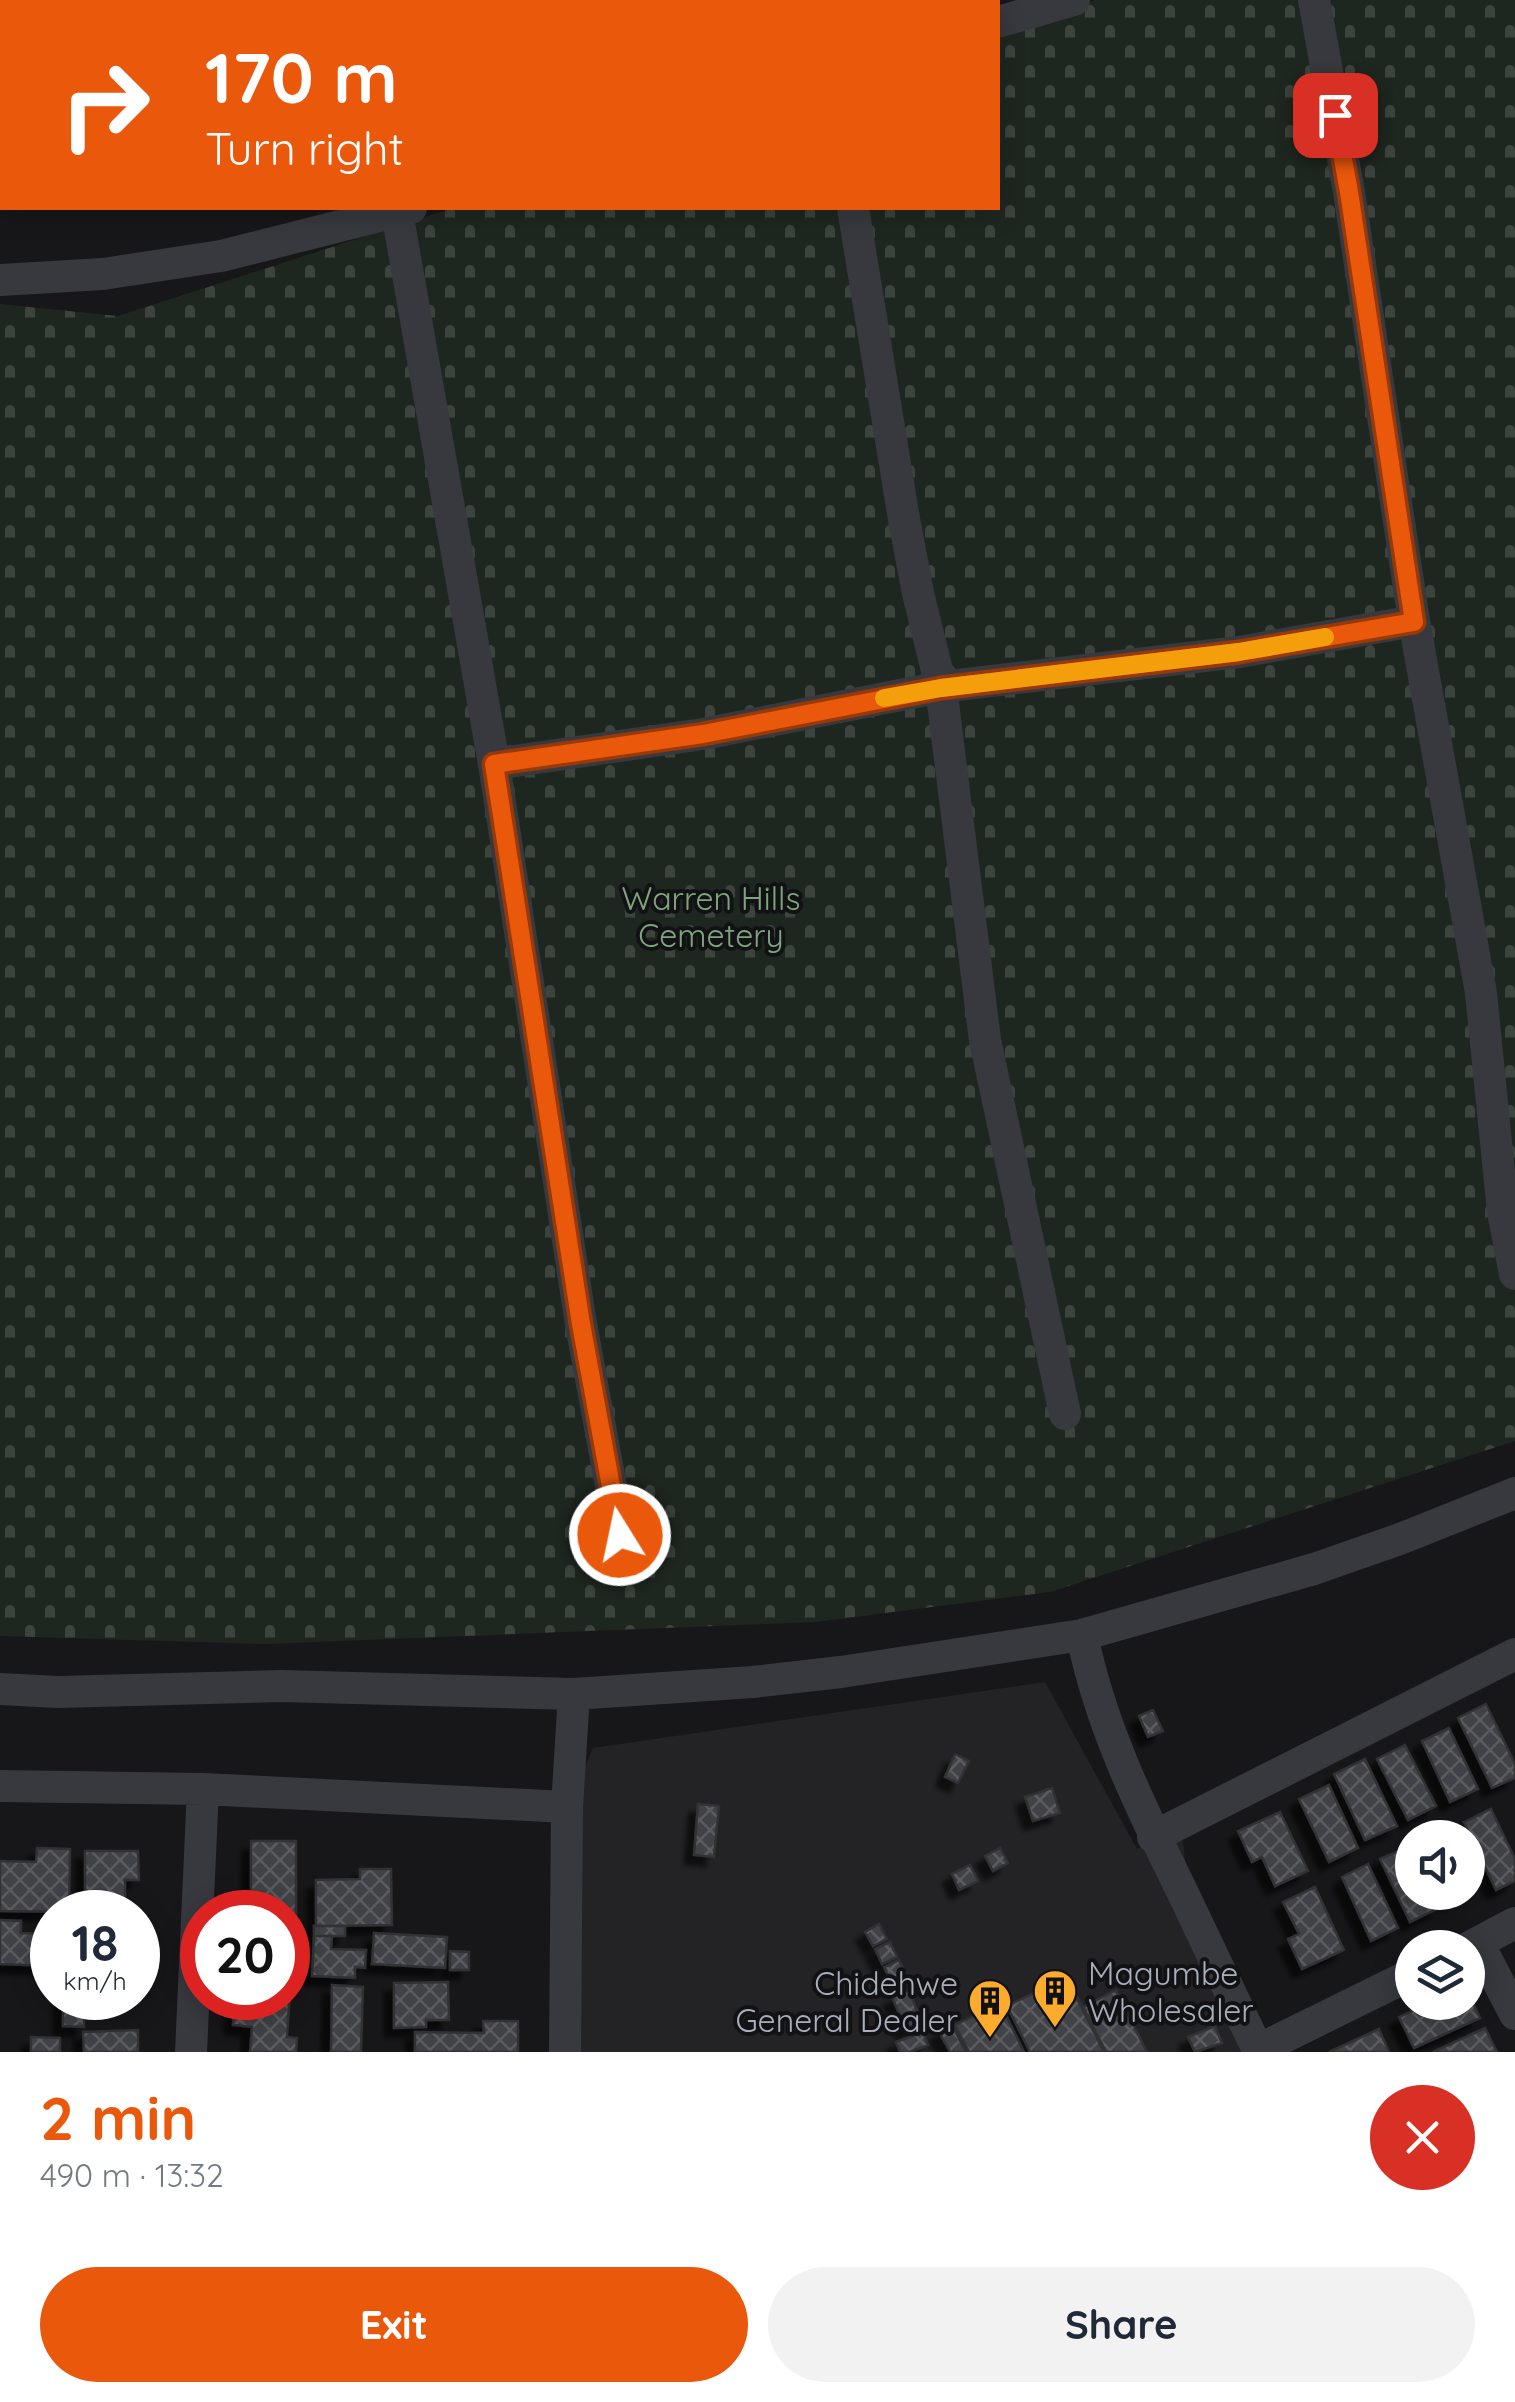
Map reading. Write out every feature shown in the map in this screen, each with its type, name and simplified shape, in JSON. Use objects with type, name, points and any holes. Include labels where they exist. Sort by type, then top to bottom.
[{"type":"street","points":[[1000,21],[1074,0]]},
{"type":"street","points":[[1314,0],[1349,192],[1414,622],[1482,993],[1503,1212],[1515,1274]]},
{"type":"street","points":[[0,280],[102,274],[221,256],[404,210],[581,1324],[620,1535]]},
{"type":"street","points":[[853,210],[904,519],[941,688],[986,1040],[1065,1414]]},
{"type":"street","points":[[494,764],[703,734],[941,688],[1239,652],[1414,622]]},
{"type":"street","points":[[0,1689],[58,1692],[281,1686],[574,1694],[841,1672],[1082,1635],[1314,1570],[1515,1493]]},
{"type":"street","points":[[1082,1635],[1096,1698],[1153,1836],[1258,2051],[1395,1982]]},
{"type":"street","points":[[1153,1836],[1515,1654]]},
{"type":"street","points":[[565,2052],[567,1807],[574,1694]]},
{"type":"street","points":[[0,1786],[203,1789],[567,1807]]},
{"type":"street","points":[[190,2052],[203,1789]]},
{"type":"street","points":[[1485,1939],[1515,1923]]},
{"type":"street","points":[[1485,1965],[1515,2014]]},
{"type":"shaded area","points":[[1045,1682],[1137,1849],[1182,1829],[1191,1927],[1254,2052],[567,2052],[564,1815],[593,1748]]},
{"type":"green space","name":"Warren Hills Cemetery","points":[[1096,0],[1515,0],[1515,1441],[1050,1592],[815,1622],[264,1644],[0,1636],[0,304],[118,316],[447,210],[1000,210],[1000,31]]},
{"type":"building","points":[[1486,1704],[1515,1764],[1515,1778],[1492,1788],[1458,1718]]},
{"type":"building","points":[[1153,1710],[1163,1731],[1148,1737],[1139,1716]]},
{"type":"building","points":[[1449,1728],[1478,1789],[1450,1802],[1422,1741]]},
{"type":"building","points":[[1405,1745],[1436,1806],[1408,1820],[1377,1759]]},
{"type":"building","points":[[955,1754],[969,1761],[958,1783],[945,1777]]},
{"type":"building","points":[[1365,1759],[1395,1827],[1365,1840],[1334,1774]]},
{"type":"building","points":[[1329,1785],[1358,1848],[1329,1862],[1299,1799]]},
{"type":"building","points":[[1052,1788],[1060,1813],[1033,1821],[1025,1797]]},
{"type":"building","points":[[698,1804],[719,1806],[714,1857],[694,1855]]},
{"type":"building","points":[[1491,1809],[1515,1859],[1515,1881],[1496,1890],[1485,1867],[1485,1820],[1468,1820]]},
{"type":"building","points":[[1280,1812],[1308,1871],[1275,1886],[1262,1857],[1252,1862],[1238,1831]]},
{"type":"building","points":[[251,1841],[296,1841],[296,1890],[251,1890]]},
{"type":"building","points":[[37,1848],[70,1849],[69,1890],[30,1890],[30,1911],[0,1911],[0,1861],[36,1862]]},
{"type":"building","points":[[1000,1848],[1008,1863],[993,1871],[985,1856]]},
{"type":"building","points":[[85,1851],[138,1851],[139,1880],[125,1880],[125,1890],[85,1890]]},
{"type":"building","points":[[1395,1852],[1395,1890],[1380,1859]]},
{"type":"building","points":[[1368,1864],[1398,1928],[1371,1941],[1342,1877]]},
{"type":"building","points":[[970,1865],[978,1881],[959,1890],[952,1874]]},
{"type":"building","points":[[360,1869],[391,1869],[392,1925],[316,1926],[316,1880],[360,1879]]},
{"type":"building","points":[[1315,1887],[1344,1950],[1302,1969],[1288,1939],[1299,1934],[1283,1902]]},
{"type":"building","points":[[1404,1910],[1435,1910],[1410,1922]]},
{"type":"building","points":[[0,1920],[21,1921],[21,1933],[30,1933],[30,1965],[0,1964]]},
{"type":"building","points":[[879,1924],[887,1939],[873,1946],[865,1932]]},
{"type":"building","points":[[314,1926],[345,1926],[345,1936],[314,1936]]},
{"type":"building","points":[[374,1933],[447,1937],[445,1968],[372,1964]]},
{"type":"building","points":[[314,1936],[332,1936],[331,1949],[366,1950],[365,1968],[355,1967],[355,1978],[312,1976]]},
{"type":"building","points":[[890,1942],[897,1957],[882,1964],[875,1949]]},
{"type":"building","points":[[450,1951],[469,1952],[469,1970],[450,1970]]},
{"type":"building","points":[[899,1960],[909,1980],[893,1987],[884,1967]]},
{"type":"building","name":"Magumbe Wholesaler","points":[[1066,1977],[1104,2052],[1030,2052],[1007,2006]]},
{"type":"building","name":"Magumbe Wholesaler","points":[[1066,1977],[1083,2007],[1116,1990],[1147,2052],[1030,2052],[1007,2006]]},
{"type":"building","points":[[448,1982],[449,2020],[426,2020],[426,2027],[394,2028],[394,1983]]},
{"type":"building","points":[[332,1985],[363,1987],[361,2052],[331,2052]]},
{"type":"building","points":[[909,1990],[922,2023],[906,2030],[892,1997]]},
{"type":"building","points":[[1116,1990],[1147,2052],[1106,2052],[1083,2007]]},
{"type":"building","name":"Chidehwe General Dealer","points":[[1000,2003],[1024,2052],[969,2052],[955,2025]]},
{"type":"building","points":[[63,2020],[84,2020],[84,2027],[63,2026]]},
{"type":"building","points":[[233,2020],[288,2020],[287,2037],[297,2038],[296,2052],[250,2052],[252,2027],[233,2025]]},
{"type":"building","points":[[1400,2020],[1476,2020],[1414,2048]]},
{"type":"building","points":[[483,2021],[518,2021],[518,2052],[415,2052],[415,2032],[484,2033]]},
{"type":"building","points":[[952,2025],[966,2052],[950,2052],[939,2032]]},
{"type":"building","points":[[1215,2026],[1222,2043],[1195,2052],[1188,2037]]},
{"type":"building","points":[[1485,2028],[1497,2052],[1433,2052]]},
{"type":"building","points":[[1379,2029],[1389,2052],[1329,2052]]},
{"type":"building","points":[[138,2030],[138,2052],[84,2052],[83,2032]]},
{"type":"building","points":[[923,2032],[928,2045],[900,2052],[896,2042]]},
{"type":"building","points":[[31,2037],[60,2038],[60,2052],[31,2052]]},
{"type":"slow traffic","points":[[884,698],[1239,652],[1325,637]]},
{"type":"place","name":"Magumbe Wholesaler","points":[[1055,2029]]},
{"type":"place","name":"Chidehwe General Dealer","points":[[990,2039]]},
{"type":"route","points":[[620,1535],[581,1324],[494,764],[703,734],[941,688],[1239,652],[1414,622],[1335,115]]}]
